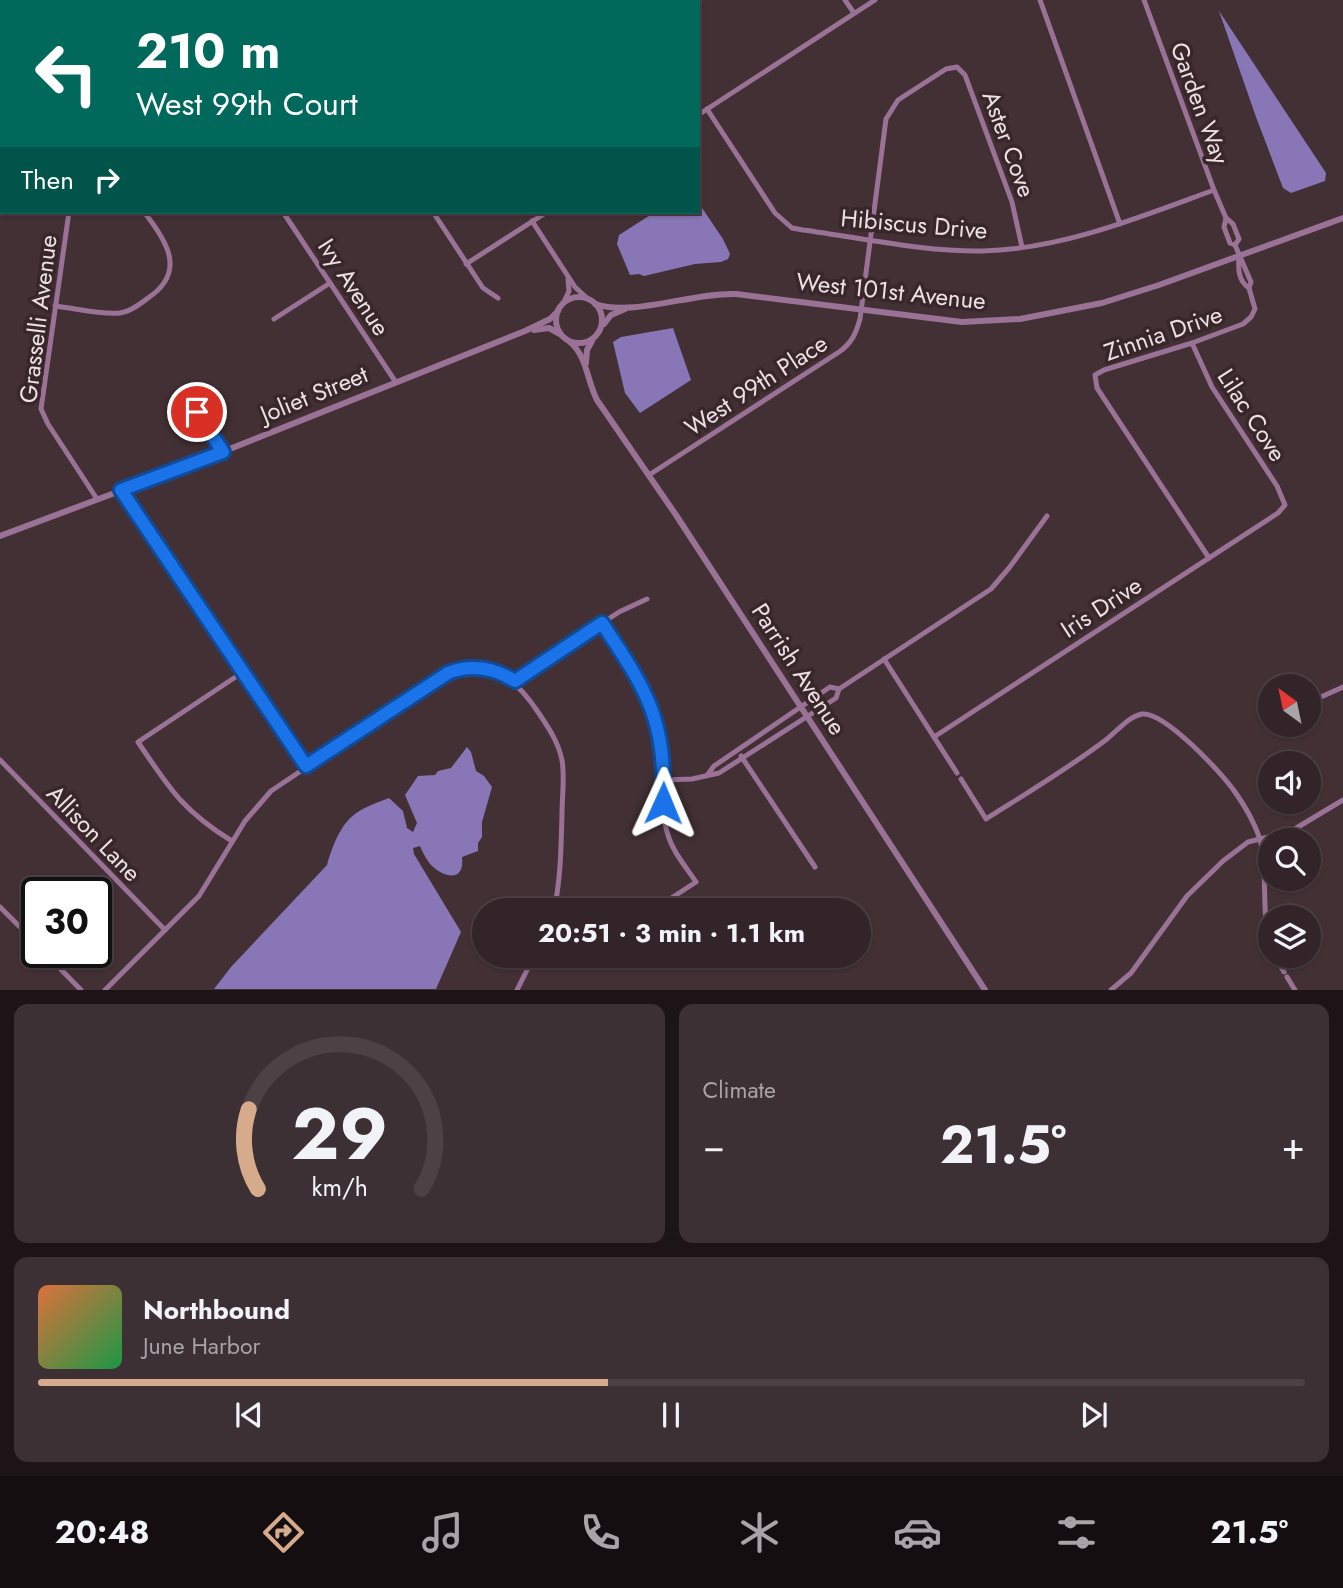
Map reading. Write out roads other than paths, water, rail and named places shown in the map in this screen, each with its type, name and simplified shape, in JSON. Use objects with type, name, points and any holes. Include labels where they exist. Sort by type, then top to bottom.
[{"type":"street","points":[[845,0],[854,13]]},
{"type":"street","points":[[700,114],[875,0]]},
{"type":"street","points":[[1040,0],[1120,224]]},
{"type":"street","name":"Garden Way","points":[[1144,0],[1214,190],[1239,239],[1236,245],[1239,255]]},
{"type":"street","name":"Aster Cove","points":[[946,69],[957,67],[965,75],[1012,202],[1022,247]]},
{"type":"street","name":"West 99th Place","points":[[649,475],[844,349],[856,333],[888,114],[898,100],[946,69]]},
{"type":"street","name":"Hibiscus Drive","points":[[707,109],[775,213],[792,228],[803,230],[960,251],[1022,247],[1120,224],[1214,190]]},
{"type":"street","name":"Grasselli Avenue","points":[[69,214],[41,410],[97,499]]},
{"type":"street","points":[[55,306],[119,313],[131,309],[164,286],[169,275],[169,253],[145,214]]},
{"type":"street","name":"Ivy Avenue","points":[[284,214],[395,382]]},
{"type":"street","points":[[434,214],[486,292],[498,298]]},
{"type":"street","points":[[466,264],[544,214]]},
{"type":"street","name":"Garden Way","points":[[1226,218],[1224,228],[1230,243],[1236,245]]},
{"type":"street","name":"West 101st Avenue","points":[[595,304],[630,307],[728,293],[962,321],[1020,319],[1102,303],[1343,218]]},
{"type":"street","points":[[532,221],[577,290],[595,304],[601,313],[601,328],[587,350],[586,369]]},
{"type":"street","name":"Zinnia Drive","points":[[1209,558],[1097,388],[1095,375],[1192,343],[1248,321],[1255,309],[1249,288],[1244,285],[1238,269],[1239,255]]},
{"type":"street","points":[[561,335],[556,325],[569,290],[567,276]]},
{"type":"street","points":[[274,319],[330,283]]},
{"type":"street","points":[[561,307],[577,297],[588,299]]},
{"type":"street","name":"Joliet Street","points":[[0,536],[223,452],[525,331],[550,319],[561,307]]},
{"type":"street","name":"West 101st Avenue","points":[[601,328],[611,315],[630,307]]},
{"type":"street","name":"Joliet Street","points":[[525,331],[549,328],[561,335]]},
{"type":"street","name":"Parrish Avenue","points":[[561,335],[579,350],[597,400],[649,475],[985,989]]},
{"type":"street","points":[[570,342],[585,343],[595,337]]},
{"type":"street","name":"Lilac Cove","points":[[1192,343],[1212,387],[1277,486],[1285,505]]},
{"type":"street","points":[[186,397],[223,452]]},
{"type":"street","points":[[121,490],[306,766]]},
{"type":"street","name":"Iris Drive","points":[[934,737],[1278,513],[1285,505]]},
{"type":"street","points":[[664,780],[692,779],[719,773],[836,698],[839,689],[991,589],[1047,516]]},
{"type":"street","points":[[515,681],[619,612],[647,599]]},
{"type":"street","points":[[602,623],[637,677],[650,704],[661,739],[663,814],[668,837],[696,882],[671,898]]},
{"type":"street","points":[[884,659],[957,773]]},
{"type":"street","points":[[105,989],[199,896],[245,821],[265,796],[306,766],[455,670],[487,669],[515,681],[553,734],[562,761],[560,873],[556,898]]},
{"type":"street","points":[[232,841],[201,821],[186,807],[171,790],[138,741],[243,672]]},
{"type":"street","points":[[708,774],[714,766],[830,687],[839,689]]},
{"type":"street","points":[[1321,697],[1343,687]]},
{"type":"street","points":[[961,779],[986,819],[1108,738],[1131,718],[1149,714],[1159,717],[1216,769],[1241,802],[1258,835]]},
{"type":"street","points":[[737,750],[815,867]]},
{"type":"street","name":"Allison Lane","points":[[0,760],[165,930]]},
{"type":"street","points":[[1296,828],[1343,800]]},
{"type":"street","points":[[1111,989],[1130,973],[1186,896],[1223,861],[1248,842],[1258,840]]},
{"type":"street","points":[[0,907],[21,928]]},
{"type":"street","points":[[60,968],[81,989]]},
{"type":"street","points":[[517,989],[528,968]]},
{"type":"street","points":[[1282,968],[1295,989]]}]
